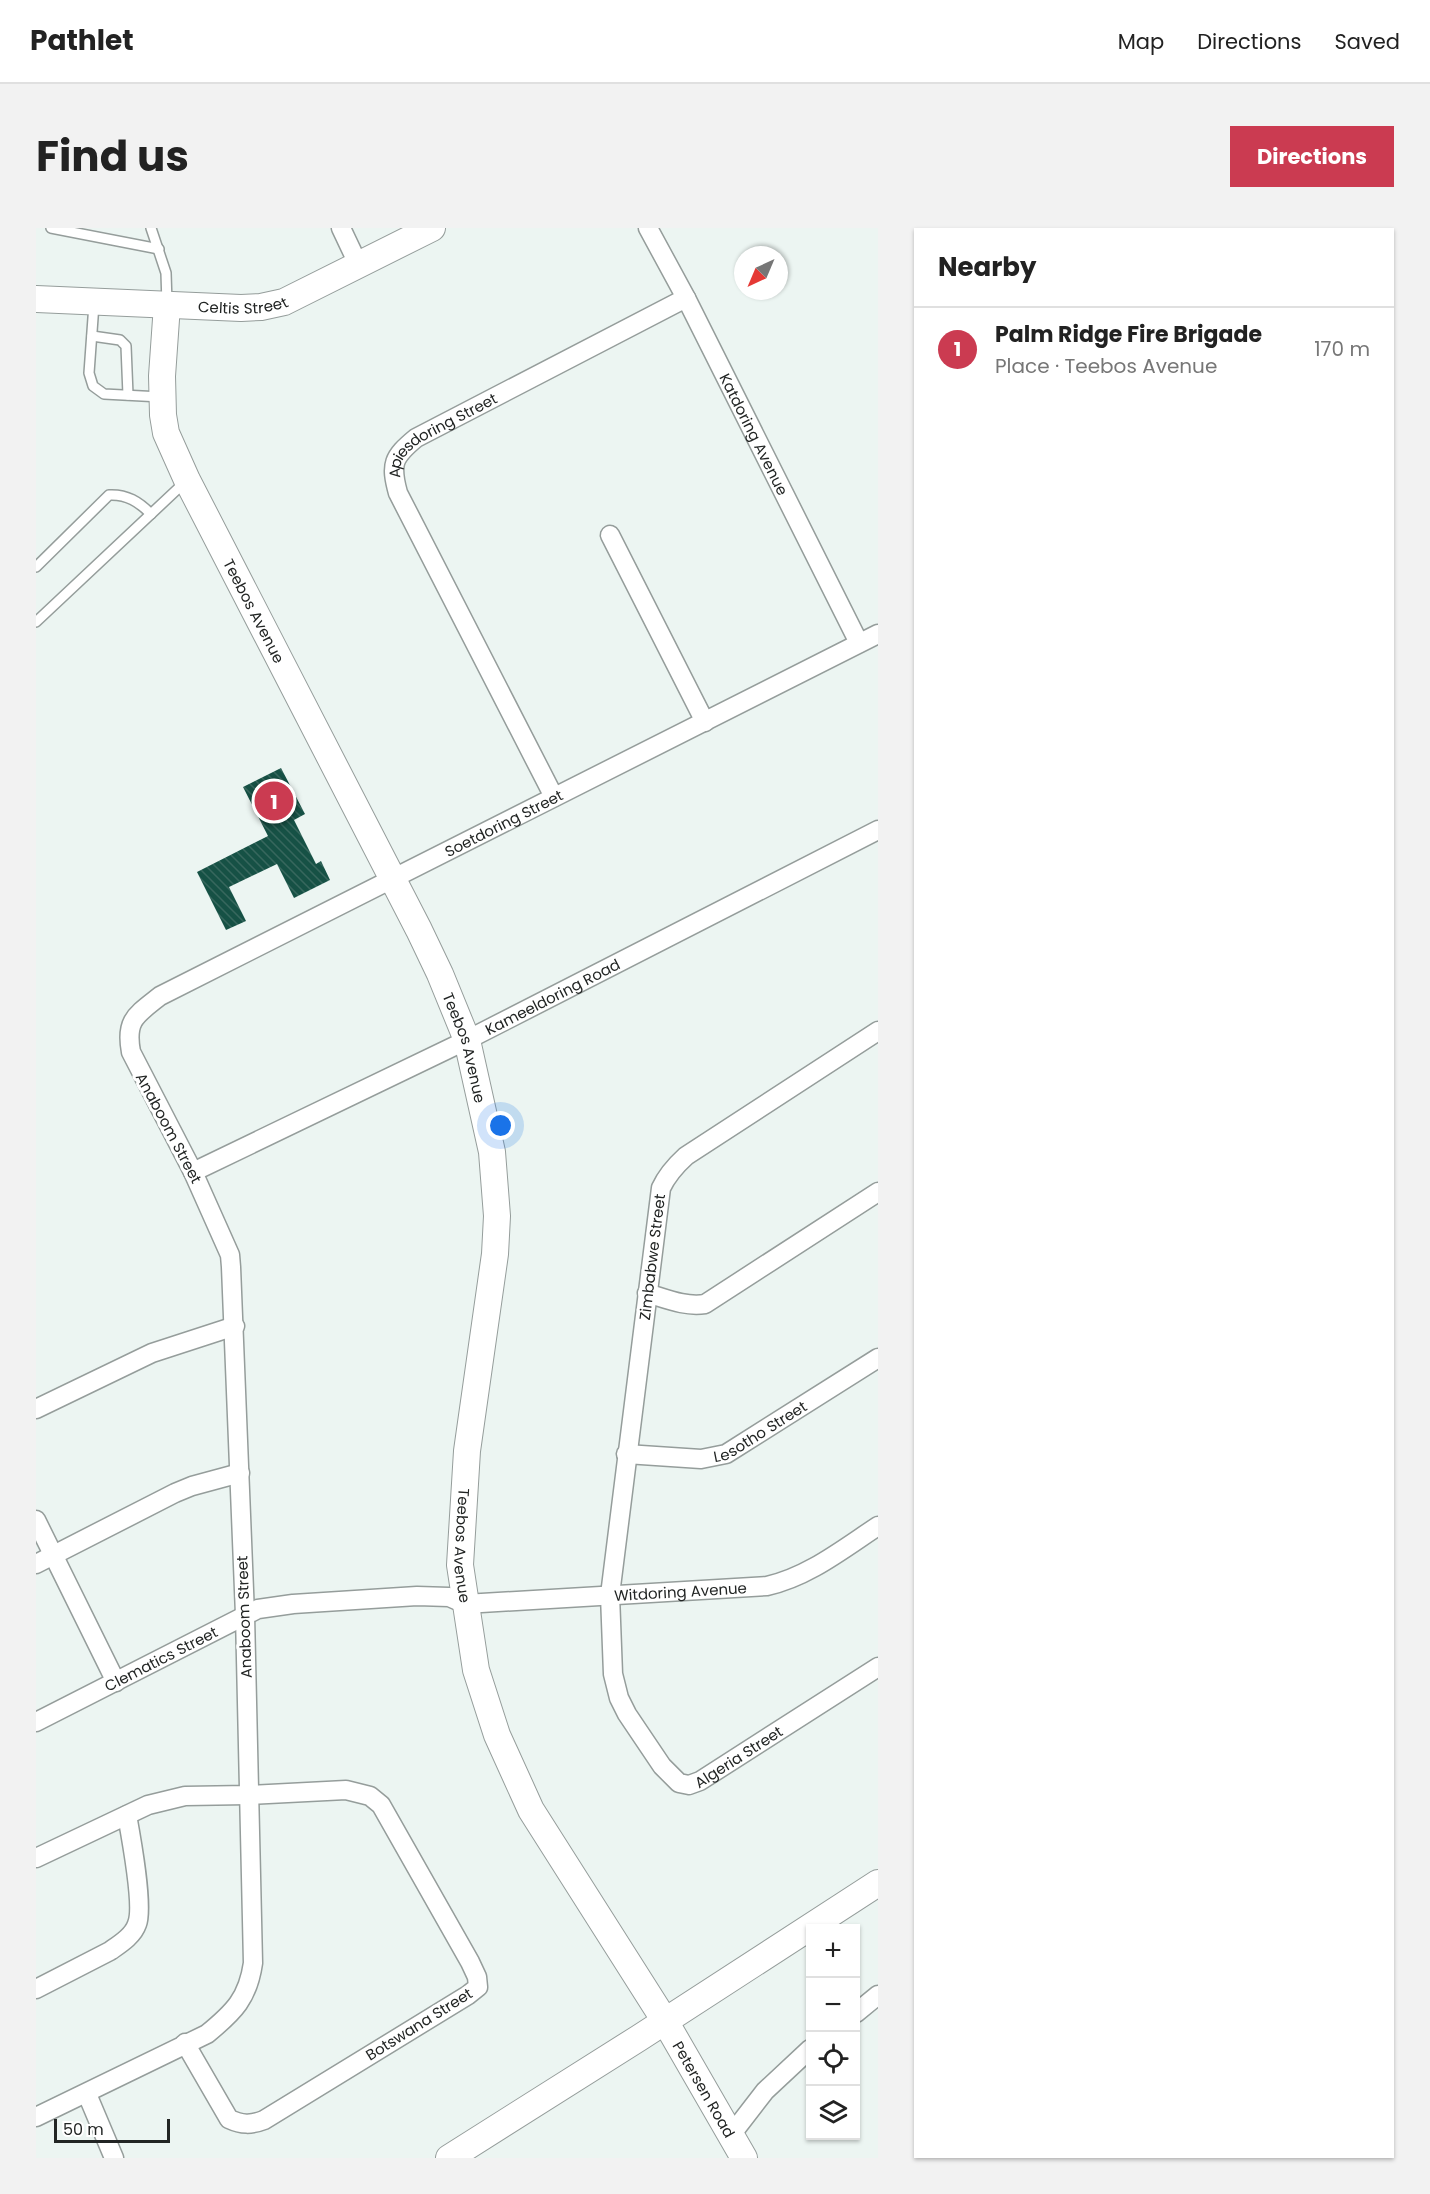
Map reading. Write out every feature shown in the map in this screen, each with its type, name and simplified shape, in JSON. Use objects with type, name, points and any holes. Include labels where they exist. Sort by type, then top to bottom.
[{"type":"street","points":[[341,228],[359,266]]},
{"type":"street","name":"Celtis Street","points":[[36,299],[261,307],[284,302],[432,228]]},
{"type":"street","name":"Katdoring Avenue","points":[[648,228],[686,298],[859,643]]},
{"type":"street","name":"Apiesdoring Street","points":[[554,797],[398,493],[393,463],[400,450],[416,438],[686,298]]},
{"type":"street","name":"Teebos Avenue","points":[[167,305],[161,397],[166,433],[187,480],[440,974],[468,1040],[492,1152],[497,1216],[495,1254],[467,1451],[460,1565],[476,1670],[497,1735],[517,1781],[546,1835],[665,2021]]},
{"type":"street","points":[[610,535],[705,722]]},
{"type":"street","name":"Soetdoring Street","points":[[134,1019],[160,996],[878,634]]},
{"type":"street","name":"Kameeldoring Road","points":[[193,1172],[468,1040],[878,830]]},
{"type":"street","name":"Anaboom Street","points":[[36,2117],[207,2034],[225,2019],[240,2001],[250,1982],[253,1963],[245,1615],[230,1255],[193,1172],[131,1052],[128,1037],[129,1028],[134,1019]]},
{"type":"street","name":"Zimbabwe Street","points":[[610,1595],[661,1188],[673,1168],[686,1156],[878,1031]]},
{"type":"street","points":[[648,1293],[683,1304],[694,1306],[705,1304],[878,1192]]},
{"type":"street","points":[[36,1409],[152,1353],[234,1326]]},
{"type":"street","name":"Lesotho Street","points":[[626,1454],[701,1459],[726,1454],[878,1358]]},
{"type":"street","points":[[36,1564],[192,1486],[240,1473]]},
{"type":"street","points":[[36,1520],[116,1682]]},
{"type":"street","name":"Witdoring Avenue","points":[[465,1604],[747,1589],[785,1582],[807,1572],[878,1526]]},
{"type":"street","name":"Algeria Street","points":[[610,1595],[613,1674],[619,1698],[662,1766],[679,1784],[688,1785],[700,1781],[878,1667]]},
{"type":"street","name":"Clematics Street","points":[[36,1722],[258,1610],[293,1604],[417,1596],[449,1597],[465,1604]]},
{"type":"street","name":"Botswana Street","points":[[185,2043],[229,2118],[238,2123],[251,2124],[274,2114],[478,1987],[471,1962],[381,1805],[370,1796],[346,1790],[248,1795]]},
{"type":"street","points":[[36,1858],[148,1805],[185,1796],[248,1795]]},
{"type":"street","points":[[36,1989],[110,1951],[121,1944],[135,1928],[138,1921],[137,1878],[127,1815]]},
{"type":"street","points":[[449,2158],[878,1882]]},
{"type":"street","points":[[860,2009],[878,1995]]},
{"type":"street","name":"Petersen Road","points":[[665,2021],[744,2158]]},
{"type":"street","points":[[731,2134],[765,2091],[806,2053]]},
{"type":"street","points":[[87,2094],[114,2158]]},
{"type":"lane","points":[[51,228],[159,249]]},
{"type":"lane","points":[[151,228],[166,273],[167,305]]},
{"type":"lane","points":[[94,301],[89,373],[93,386],[104,394],[161,397]]},
{"type":"lane","points":[[92,336],[120,340],[126,346],[128,395]]},
{"type":"lane","points":[[36,622],[187,480]]},
{"type":"lane","points":[[36,567],[109,495],[117,494],[139,502],[151,514]]},
{"type":"building","points":[[281,768],[305,814],[294,820],[316,864],[321,861],[330,880],[294,898],[277,864],[229,887],[246,921],[226,930],[197,872],[268,836],[243,787]]},
{"type":"place","name":"Palm Ridge Fire Brigade","points":[[274,801]]}]
